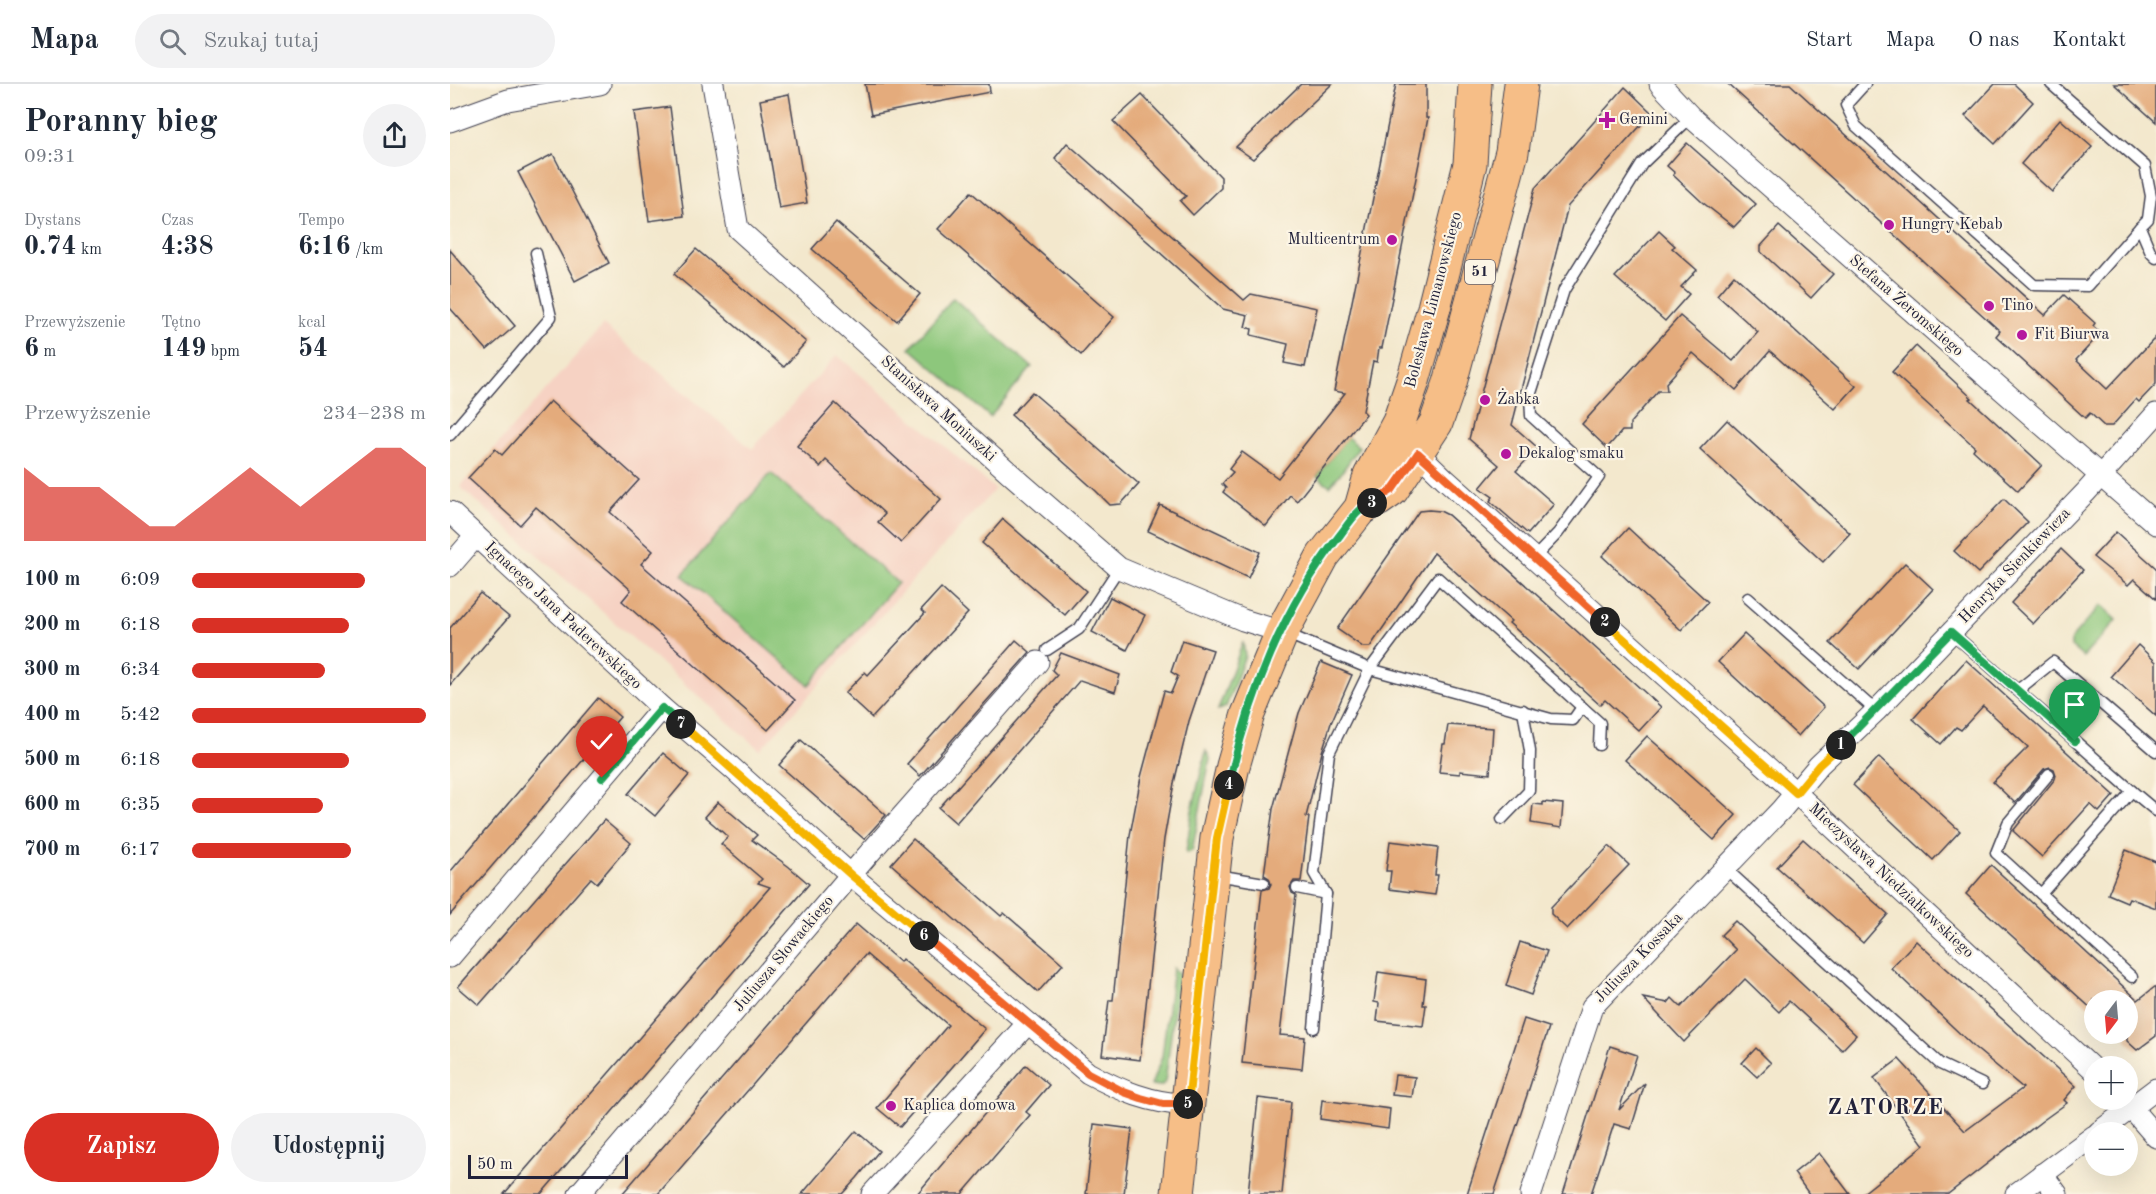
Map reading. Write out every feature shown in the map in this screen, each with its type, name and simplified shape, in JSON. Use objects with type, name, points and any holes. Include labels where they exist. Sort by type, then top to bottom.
[{"type":"main road","name":"Bolesława Limanowskiego","points":[[1178,1194],[1217,838],[1233,766],[1248,714],[1282,632],[1323,556],[1361,507],[1370,476],[1398,423],[1413,381],[1470,164],[1475,84]]},
{"type":"main road","name":"Bolesława Limanowskiego","points":[[1361,507],[1392,490],[1436,423],[1450,383],[1512,152],[1521,84]]},
{"type":"street","points":[[450,121],[508,100],[600,84]]},
{"type":"street","name":"Stanisława Moniuszki","points":[[713,84],[738,229],[1119,568],[1243,620],[1282,632]]},
{"type":"street","name":"Stefana Żeromskiego","points":[[1660,84],[1691,117],[2156,524]]},
{"type":"street","name":"Henryka Sienkiewicza","points":[[1796,793],[1819,765],[1876,711],[2102,475],[2156,414]]},
{"type":"street","name":"Mieczysława Niedziałkowskiego","points":[[1398,423],[1418,453],[1533,559],[1796,793],[2084,1061]]},
{"type":"street","name":"Ignacego Jana Paderewskiego","points":[[450,512],[662,708],[851,875],[1088,1073],[1124,1092],[1163,1104],[1188,1105]]},
{"type":"street","points":[[450,566],[476,536]]},
{"type":"street","name":"Juliusza Słowackiego","points":[[579,1194],[851,875],[1043,656]]},
{"type":"street","points":[[450,957],[662,708]]},
{"type":"street","name":"Juliusza Kossaka","points":[[1531,1194],[1592,1006],[1796,793]]},
{"type":"street","points":[[872,1194],[1028,1023]]},
{"type":"street","points":[[2138,1098],[2156,1089]]},
{"type":"street","points":[[2109,1122],[2121,1110]]},
{"type":"street","points":[[2134,1110],[2156,1137]]},
{"type":"street","points":[[2016,1194],[2084,1143]]},
{"type":"street","points":[[2042,1174],[2057,1194]]},
{"type":"lane","points":[[1865,84],[1846,105],[1856,126],[2034,285],[2088,286],[2148,219],[2151,196],[2145,166],[2051,84]]},
{"type":"lane","points":[[1533,559],[1558,533],[1599,477],[1531,416],[1530,396],[1564,290],[1642,164],[1691,117]]},
{"type":"lane","points":[[2140,227],[2151,253],[2156,258]]},
{"type":"lane","points":[[450,435],[551,317],[536,253]]},
{"type":"lane","points":[[1043,656],[1078,629],[1119,568]]},
{"type":"lane","points":[[1314,1028],[1326,894],[1314,873],[1329,753],[1370,669],[1438,578],[1600,723],[1599,745]]},
{"type":"lane","points":[[1748,598],[1876,711]]},
{"type":"lane","points":[[1282,632],[1370,669],[1551,719],[1573,720],[1582,707]]},
{"type":"lane","points":[[1951,632],[2156,811]]},
{"type":"lane","points":[[2018,690],[2053,662],[2156,751]]},
{"type":"lane","points":[[1502,819],[1529,791],[1530,751],[1523,711]]},
{"type":"lane","points":[[2049,774],[2008,823],[1996,853],[2132,977]]},
{"type":"lane","points":[[2041,894],[2132,791]]},
{"type":"lane","points":[[1725,868],[1940,1064],[1982,1084]]},
{"type":"lane","points":[[1213,874],[1264,883]]},
{"type":"lane","points":[[1297,888],[1326,894]]},
{"type":"shaded area","points":[[603,325],[752,449],[837,355],[995,489],[760,750],[460,487]]},
{"type":"green space","points":[[953,298],[1032,367],[990,417],[910,348]]},
{"type":"green space","points":[[1347,437],[1359,447],[1330,486],[1317,476]]},
{"type":"green space","points":[[771,473],[898,583],[809,685],[682,575]]},
{"type":"green space","points":[[2101,605],[2117,620],[2083,657],[2071,647],[2071,639]]},
{"type":"green space","points":[[1243,642],[1245,656],[1226,707],[1218,710]]},
{"type":"green space","points":[[1206,751],[1210,759],[1192,851],[1186,853],[1192,811]]},
{"type":"green space","points":[[1173,968],[1179,973],[1165,1082],[1161,1086],[1151,1085],[1162,1057]]},
{"type":"building","points":[[865,84],[989,84],[990,92],[871,115]]},
{"type":"building","points":[[1301,84],[1332,84],[1253,159],[1236,147]]},
{"type":"building","points":[[1396,84],[1426,84],[1426,118],[1428,118],[1382,348],[1379,348],[1377,362],[1373,361],[1363,411],[1366,414],[1297,501],[1290,495],[1266,526],[1223,492],[1226,488],[1222,484],[1233,472],[1229,469],[1242,452],[1278,478],[1345,393],[1334,391]]},
{"type":"building","points":[[1728,84],[1790,84],[2045,315],[2064,295],[2095,323],[2093,326],[2101,333],[2076,360],[2107,389],[2156,337],[2156,384],[2139,402],[2136,399],[2112,426],[2104,426],[2090,413],[2085,418],[1996,336],[2000,331]]},
{"type":"building","points":[[1995,84],[2014,84],[2033,102],[1995,144],[1965,116]]},
{"type":"building","points":[[2114,84],[2156,84],[2156,122]]},
{"type":"building","points":[[1625,87],[1652,113],[1568,206],[1512,425],[1538,448],[1516,471],[1554,504],[1528,534],[1490,501],[1493,497],[1480,488],[1499,465],[1469,439],[1535,188]]},
{"type":"building","points":[[789,94],[807,203],[779,208],[760,100]]},
{"type":"building","points":[[1142,95],[1221,177],[1221,188],[1193,215],[1180,201],[1186,196],[1113,121]]},
{"type":"building","points":[[670,107],[684,216],[649,221],[634,112]]},
{"type":"building","points":[[2060,119],[2092,147],[2052,192],[2021,164]]},
{"type":"building","points":[[1067,143],[1244,300],[1251,294],[1317,308],[1305,367],[1284,363],[1288,344],[1251,335],[1252,329],[1245,327],[1248,315],[1223,309],[1062,165],[1055,158]]},
{"type":"building","points":[[1687,143],[1756,204],[1734,227],[1702,202],[1673,175],[1675,173],[1667,166]]},
{"type":"building","points":[[553,154],[609,263],[575,281],[518,172]]},
{"type":"building","points":[[971,192],[1114,317],[1081,355],[938,229]]},
{"type":"building","points":[[836,222],[920,294],[897,321],[812,249]]},
{"type":"building","points":[[1779,226],[1833,274],[1811,298],[1761,252],[1761,246]]},
{"type":"building","points":[[1659,231],[1675,246],[1672,248],[1697,270],[1681,287],[1689,294],[1665,321],[1615,277]]},
{"type":"building","points":[[696,249],[806,342],[784,367],[674,274]]},
{"type":"building","points":[[450,250],[515,326],[487,350],[450,308]]},
{"type":"building","points":[[1734,275],[1856,386],[1835,409],[1770,351],[1736,390],[1693,353],[1666,383],[1667,391],[1658,391],[1630,423],[1630,431],[1622,431],[1607,448],[1582,424],[1680,316],[1733,361],[1758,332],[1717,295]]},
{"type":"building","points":[[1916,346],[2042,465],[2018,491],[1973,450],[1975,447],[1892,372]]},
{"type":"building","points":[[1032,392],[1139,484],[1121,504],[1110,505],[1011,415]]},
{"type":"building","points":[[550,401],[639,480],[610,512],[653,551],[641,564],[795,700],[768,730],[622,601],[631,590],[536,507],[520,525],[468,478],[495,449],[502,455]]},
{"type":"building","points":[[835,403],[941,499],[901,543],[878,522],[885,514],[826,460],[820,467],[797,446]]},
{"type":"building","points":[[1727,420],[1850,533],[1823,562],[1700,449]]},
{"type":"building","points":[[2004,499],[2028,522],[1978,573],[1954,551]]},
{"type":"building","points":[[1160,505],[1260,552],[1248,578],[1148,531]]},
{"type":"building","points":[[1419,511],[1440,511],[1448,515],[1661,707],[1639,731],[1605,700],[1600,705],[1509,623],[1511,621],[1434,553],[1370,647],[1363,647],[1337,629]]},
{"type":"building","points":[[1003,519],[1086,591],[1065,615],[982,543]]},
{"type":"building","points":[[1628,528],[1708,602],[1681,630],[1602,556]]},
{"type":"building","points":[[2116,532],[2156,568],[2156,599],[2134,579],[2128,585],[2093,557]]},
{"type":"building","points":[[2061,549],[2083,570],[2033,624],[2011,603]]},
{"type":"building","points":[[1905,563],[1933,589],[1859,669],[1830,643]]},
{"type":"building","points":[[941,588],[968,613],[872,718],[845,693],[865,672],[868,675],[925,613],[921,610]]},
{"type":"building","points":[[480,593],[509,617],[450,685],[450,628]]},
{"type":"building","points":[[1110,597],[1145,615],[1127,650],[1092,632]]},
{"type":"building","points":[[1744,634],[1824,707],[1798,736],[1718,662]]},
{"type":"building","points":[[1016,640],[1030,652],[920,776],[907,764]]},
{"type":"building","points":[[1182,640],[1213,650],[1189,721],[1174,783],[1164,839],[1140,1060],[1102,1055],[1109,1000],[1113,1000],[1130,835],[1141,777],[1164,691],[1171,693],[1178,676],[1171,672]]},
{"type":"building","points":[[2138,645],[2156,662],[2156,716],[2111,676]]},
{"type":"building","points":[[1061,653],[1120,675],[1115,692],[1080,680],[956,823],[939,808],[1057,675],[1052,670]]},
{"type":"building","points":[[1966,660],[2114,795],[2099,812],[2090,804],[2042,857],[2013,831],[2055,779],[2054,769],[2050,767],[2044,769],[2015,803],[1993,782],[2028,747],[1983,706],[1961,730],[1956,727],[1941,744],[1913,719]]},
{"type":"building","points":[[1321,662],[1352,675],[1331,723],[1322,752],[1306,817],[1309,817],[1301,881],[1294,881],[1290,887],[1292,893],[1296,895],[1280,1035],[1305,1037],[1302,1069],[1242,1063],[1262,890],[1269,888],[1271,884],[1269,878],[1264,875],[1273,809],[1299,713]]},
{"type":"building","points":[[598,698],[620,717],[450,915],[450,872]]},
{"type":"building","points":[[1448,725],[1493,728],[1490,774],[1460,771],[1460,774],[1439,772]]},
{"type":"building","points":[[1647,736],[1736,815],[1714,840],[1625,760]]},
{"type":"building","points":[[801,740],[886,815],[864,839],[779,765]]},
{"type":"building","points":[[663,753],[689,775],[655,816],[628,794]]},
{"type":"building","points":[[1879,757],[1960,831],[1933,860],[1853,785]]},
{"type":"building","points":[[718,802],[757,835],[752,840],[809,884],[541,1194],[504,1194],[770,887],[758,883],[762,879],[721,844],[728,837],[705,817]]},
{"type":"building","points":[[1543,802],[1563,804],[1561,828],[1531,823],[1533,804],[1543,805]]},
{"type":"building","points":[[604,820],[631,843],[597,883],[591,878],[479,1005],[458,987]]},
{"type":"building","points":[[913,839],[1001,916],[1004,913],[1063,964],[1038,992],[891,864]]},
{"type":"building","points":[[1803,839],[1888,914],[1863,943],[1777,867]]},
{"type":"building","points":[[1390,841],[1438,847],[1435,895],[1389,889],[1391,871],[1386,871]]},
{"type":"building","points":[[1609,846],[1629,865],[1567,929],[1551,914],[1551,907]]},
{"type":"building","points":[[2126,850],[2156,862],[2156,908],[2129,898],[2127,902],[2108,894]]},
{"type":"building","points":[[1991,865],[2127,990],[2084,990],[2084,1002],[1966,894]]},
{"type":"building","points":[[1735,921],[1856,1035],[1842,1050],[1789,1001],[1779,1012],[1745,979],[1684,1042],[1643,998],[1668,1003],[1672,998],[1681,1007],[1736,950],[1721,935]]},
{"type":"building","points":[[856,924],[900,962],[902,959],[985,1029],[921,1103],[900,1127],[877,1108],[948,1025],[866,954],[658,1194],[622,1194]]},
{"type":"building","points":[[1916,941],[2076,1086],[2064,1100],[2067,1103],[1948,1194],[1862,1194],[1924,1145],[1874,1078],[1899,1059],[1965,1131],[2023,1088],[1974,1047],[1891,968]]},
{"type":"building","points":[[1520,942],[1547,951],[1531,995],[1506,986]]},
{"type":"building","points":[[1378,972],[1426,979],[1423,1026],[1377,1021],[1379,1003],[1374,1002]]},
{"type":"building","points":[[2156,986],[2156,1036],[2137,1050],[2130,1044],[2138,1044],[2138,1000]]},
{"type":"building","points":[[1524,1019],[1549,1027],[1527,1095],[1494,1194],[1467,1194]]},
{"type":"building","points":[[1610,1046],[1637,1055],[1619,1110],[1645,1083],[1631,1129],[1614,1124],[1591,1194],[1563,1194]]},
{"type":"building","points":[[1756,1048],[1771,1063],[1757,1077],[1742,1063]]},
{"type":"building","points":[[1026,1065],[1049,1085],[1026,1112],[1030,1115],[962,1194],[917,1194]]},
{"type":"building","points":[[1395,1075],[1415,1077],[1412,1097],[1392,1095]]},
{"type":"building","points":[[1258,1098],[1291,1102],[1282,1194],[1248,1194]]},
{"type":"building","points":[[1322,1100],[1390,1109],[1388,1129],[1320,1119]]},
{"type":"building","points":[[1094,1124],[1132,1129],[1124,1194],[1086,1194]]},
{"type":"building","points":[[856,1131],[879,1151],[857,1178],[842,1194],[802,1194]]},
{"type":"building","points":[[1819,1153],[1850,1194],[1809,1194],[1794,1173]]},
{"type":"place","name":"Gemini","points":[[1607,120]]},
{"type":"place","name":"Hungry Kebab","points":[[1889,225]]},
{"type":"place","name":"Multicentrum","points":[[1392,240]]},
{"type":"place","name":"Tino","points":[[1989,306]]},
{"type":"place","name":"Fit Biurwa","points":[[2022,335]]},
{"type":"place","name":"Żabka","points":[[1485,400]]},
{"type":"place","name":"Dekalog smaku","points":[[1506,454]]},
{"type":"place","name":"Kaplica domowa","points":[[891,1106]]},
{"type":"district","name":"ZATORZE","points":[[1886,1108]]},
{"type":"route","points":[[602,778],[662,708],[851,875],[1088,1073],[1124,1092],[1141,1098],[1163,1104],[1188,1105],[1217,838],[1233,766],[1248,714],[1282,632],[1323,556],[1361,507],[1392,490],[1418,453],[1796,793],[1819,765],[1876,711],[1951,632],[2075,741]]}]
